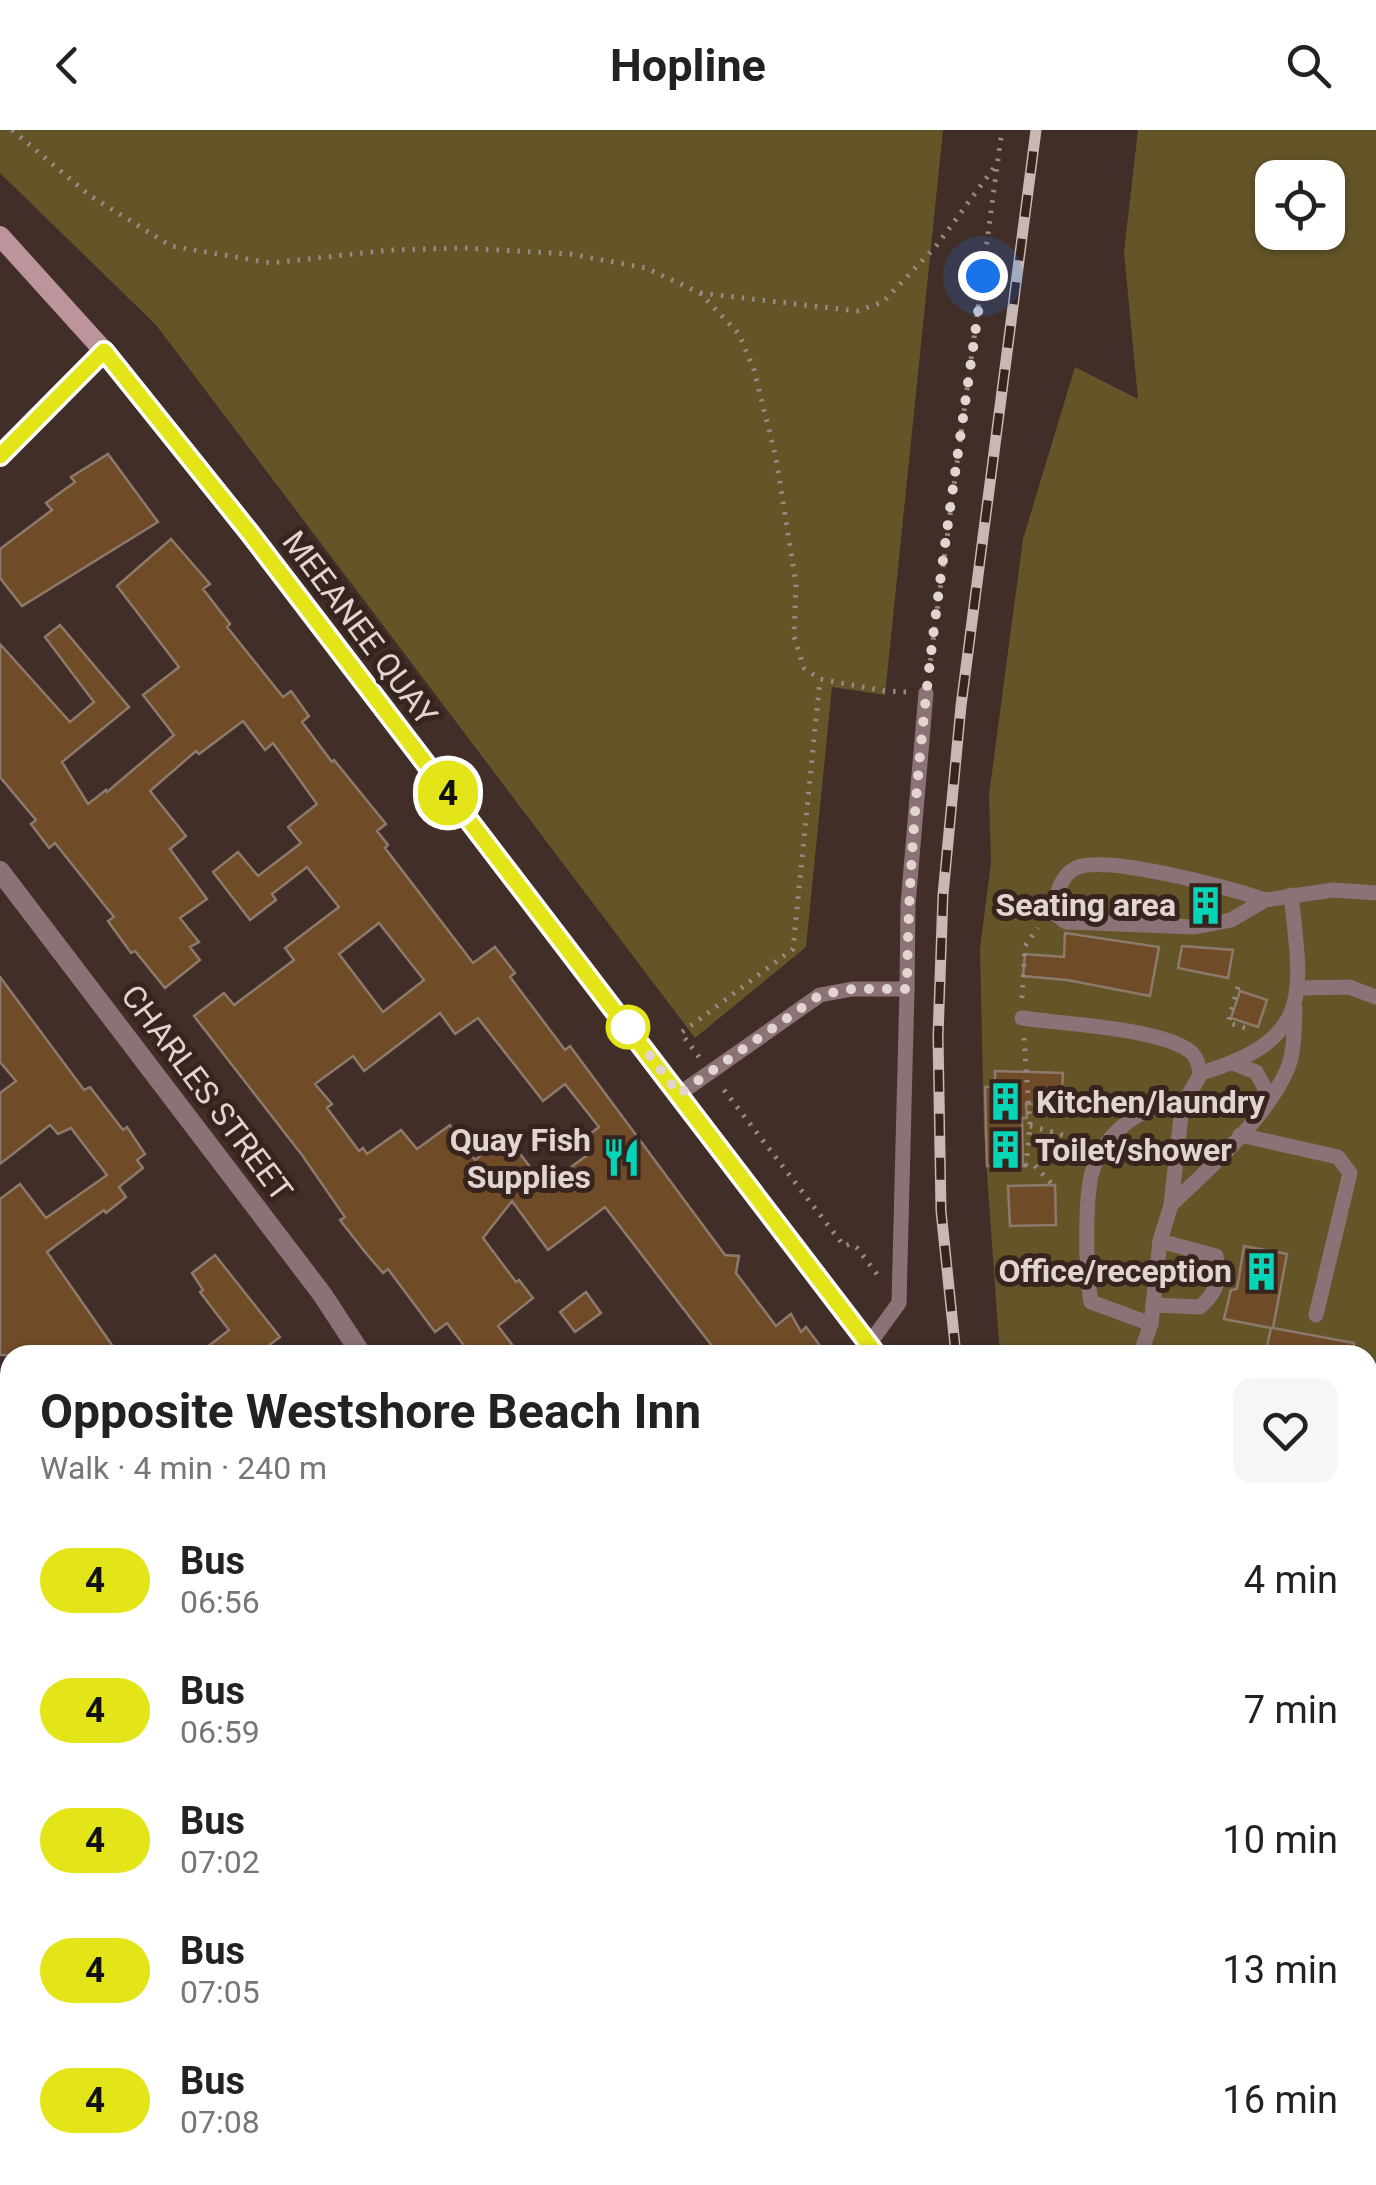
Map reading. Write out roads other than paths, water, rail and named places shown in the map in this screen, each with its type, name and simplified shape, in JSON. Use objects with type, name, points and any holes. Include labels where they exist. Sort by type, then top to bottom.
[{"type":"main road","name":"MEEANEE QUAY","points":[[0,236],[104,351],[249,532],[869,1345]]},
{"type":"street","points":[[0,456],[104,351]]},
{"type":"street","name":"CHARLES STREET","points":[[0,871],[322,1294],[355,1345]]},
{"type":"lane","points":[[876,1345],[899,1303],[908,904],[926,693]]},
{"type":"lane","points":[[1264,900],[1226,886],[1120,867],[1080,866],[1068,873],[1054,903],[1055,914],[1066,922],[1195,927],[1231,920],[1264,900],[1332,890],[1376,893]]},
{"type":"lane","points":[[1171,1205],[1240,1135],[1286,1070],[1299,988],[1291,895]]},
{"type":"lane","points":[[1299,988],[1349,987],[1376,996]]},
{"type":"lane","points":[[679,1094],[820,995],[852,989],[907,989]]},
{"type":"lane","points":[[1144,1345],[1151,1324],[1160,1242],[1171,1205],[1182,1107],[1201,1073],[1234,1063],[1264,1046],[1295,1008]]},
{"type":"lane","points":[[1022,1018],[1173,1042],[1194,1055],[1201,1073]]},
{"type":"lane","points":[[1234,1063],[1256,1072],[1270,1097]]},
{"type":"lane","points":[[1151,1324],[1091,1302],[1086,1273],[1092,1171],[1108,1140],[1152,1106],[1182,1107]]},
{"type":"lane","points":[[1240,1135],[1338,1157],[1350,1173],[1316,1314]]},
{"type":"lane","points":[[1153,1305],[1200,1307],[1216,1293],[1219,1280],[1216,1256],[1160,1242]]},
{"type":"railway","points":[[955,1345],[941,1211],[938,1036],[943,895],[961,706],[1036,130]]},
{"type":"place","name":"Seating area","points":[[1206,905]]},
{"type":"place","name":"Kitchen/laundry","points":[[1006,1102]]},
{"type":"place","name":"Toilet/shower","points":[[1005,1150]]},
{"type":"place","name":"Quay Fish Supplies","points":[[621,1158]]},
{"type":"place","name":"Office/reception","points":[[1262,1271]]}]
